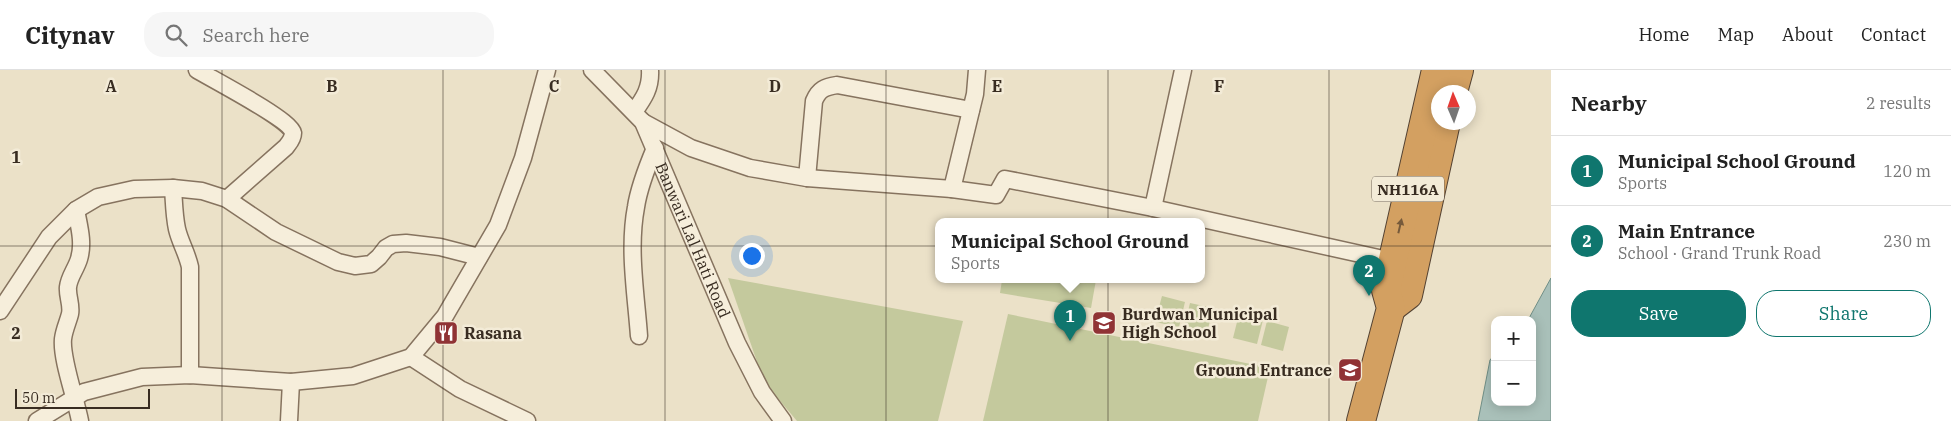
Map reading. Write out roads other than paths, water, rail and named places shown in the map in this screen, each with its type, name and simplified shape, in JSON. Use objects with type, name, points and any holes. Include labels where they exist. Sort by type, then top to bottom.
[{"type":"highway","name":"NH116A","points":[[1361,421],[1392,308],[1386,290],[1436,70]]},
{"type":"highway","points":[[1455,85],[1459,70]]},
{"type":"highway","name":"NH116A","points":[[1392,308],[1408,295],[1444,130]]},
{"type":"street","points":[[196,70],[272,113],[289,126],[293,133],[292,140],[286,147],[227,199]]},
{"type":"street","points":[[38,421],[84,392],[142,377],[190,375],[291,382],[353,376],[411,357],[445,316],[498,225],[523,158],[547,70]]},
{"type":"street","name":"Banwari Lal Hati Road","points":[[592,70],[638,117],[655,148],[738,343],[762,392],[783,421]]},
{"type":"street","points":[[650,70],[650,85],[638,117],[691,148],[742,166],[807,178],[952,189],[996,195],[1005,179],[1198,218]]},
{"type":"street","points":[[952,189],[975,94],[977,70]]},
{"type":"street","points":[[1153,208],[1183,70]]},
{"type":"street","points":[[807,178],[814,101],[818,92],[826,87],[837,85],[971,110]]},
{"type":"street","points":[[639,336],[633,250],[635,208],[643,178],[655,148]]},
{"type":"street","points":[[173,188],[176,227],[187,253],[190,267],[190,375]]},
{"type":"street","points":[[0,311],[49,237],[76,210],[98,197],[134,189],[173,188],[202,191],[227,199],[276,232],[338,262],[355,266],[370,264],[386,248],[393,244],[406,243],[440,247],[479,257]]},
{"type":"street","points":[[76,210],[81,243],[80,258],[70,278],[68,289],[71,304],[70,314],[65,324],[63,352],[80,421]]},
{"type":"street","points":[[1205,220],[1392,261]]},
{"type":"street","points":[[411,357],[460,389],[527,421]]},
{"type":"street","points":[[289,421],[291,382]]},
{"type":"water","points":[[1551,278],[1551,421],[1478,421],[1491,359],[1491,406],[1536,406],[1536,316],[1530,316]]},
{"type":"place","name":"Main Entrance","points":[[1369,296]]},
{"type":"place","name":"Burdwan Municipal High School","points":[[1104,323]]},
{"type":"place","name":"Rasana","points":[[446,333]]},
{"type":"place","name":"Municipal School Ground","points":[[1070,341]]},
{"type":"place","name":"Ground Entrance","points":[[1350,370]]}]
